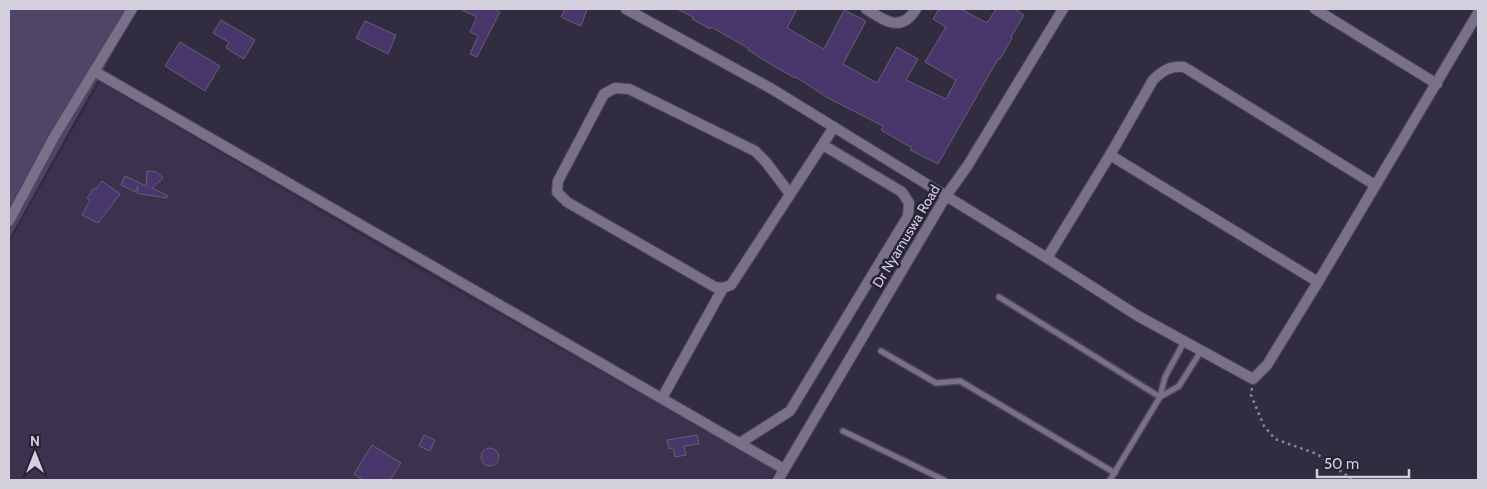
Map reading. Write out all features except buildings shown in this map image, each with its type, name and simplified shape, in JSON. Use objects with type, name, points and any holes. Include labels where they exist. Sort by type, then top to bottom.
[{"type":"street","points":[[9,221],[54,137],[132,9]]},
{"type":"street","points":[[626,9],[772,89],[1138,316],[1253,379],[1267,365],[1478,13]]},
{"type":"street","points":[[866,9],[884,20],[898,23],[906,21],[916,9]]},
{"type":"street","name":"Dr Nyamuswa Road","points":[[778,480],[946,196],[968,165],[1063,9]]},
{"type":"street","points":[[1315,9],[1437,84]]},
{"type":"street","points":[[1047,258],[1153,80],[1162,71],[1173,66],[1184,67],[1375,185]]},
{"type":"street","points":[[94,71],[784,469]]},
{"type":"street","points":[[790,194],[766,162],[755,151],[629,89],[615,88],[604,94],[558,180],[557,192],[567,202],[715,287],[723,288],[731,285],[834,127]]},
{"type":"street","points":[[740,443],[790,411],[908,216],[909,203],[902,192],[823,144]]},
{"type":"street","points":[[1110,155],[1318,282]]},
{"type":"street","points":[[662,398],[723,288]]},
{"type":"lane","points":[[999,297],[1160,397]]},
{"type":"lane","points":[[1110,480],[1160,397],[1166,378],[1184,342]]},
{"type":"lane","points":[[881,351],[936,383],[960,381],[1115,473]]},
{"type":"lane","points":[[1160,397],[1179,386],[1201,351]]},
{"type":"lane","points":[[843,431],[944,480]]},
{"type":"path","points":[[1253,379],[1251,395],[1264,426],[1276,438],[1317,454],[1353,480]]},
{"type":"shaded area","points":[[9,9],[137,9],[9,239]]},
{"type":"shaded area","points":[[100,82],[433,277],[776,470],[769,480],[9,480],[9,243]]}]
